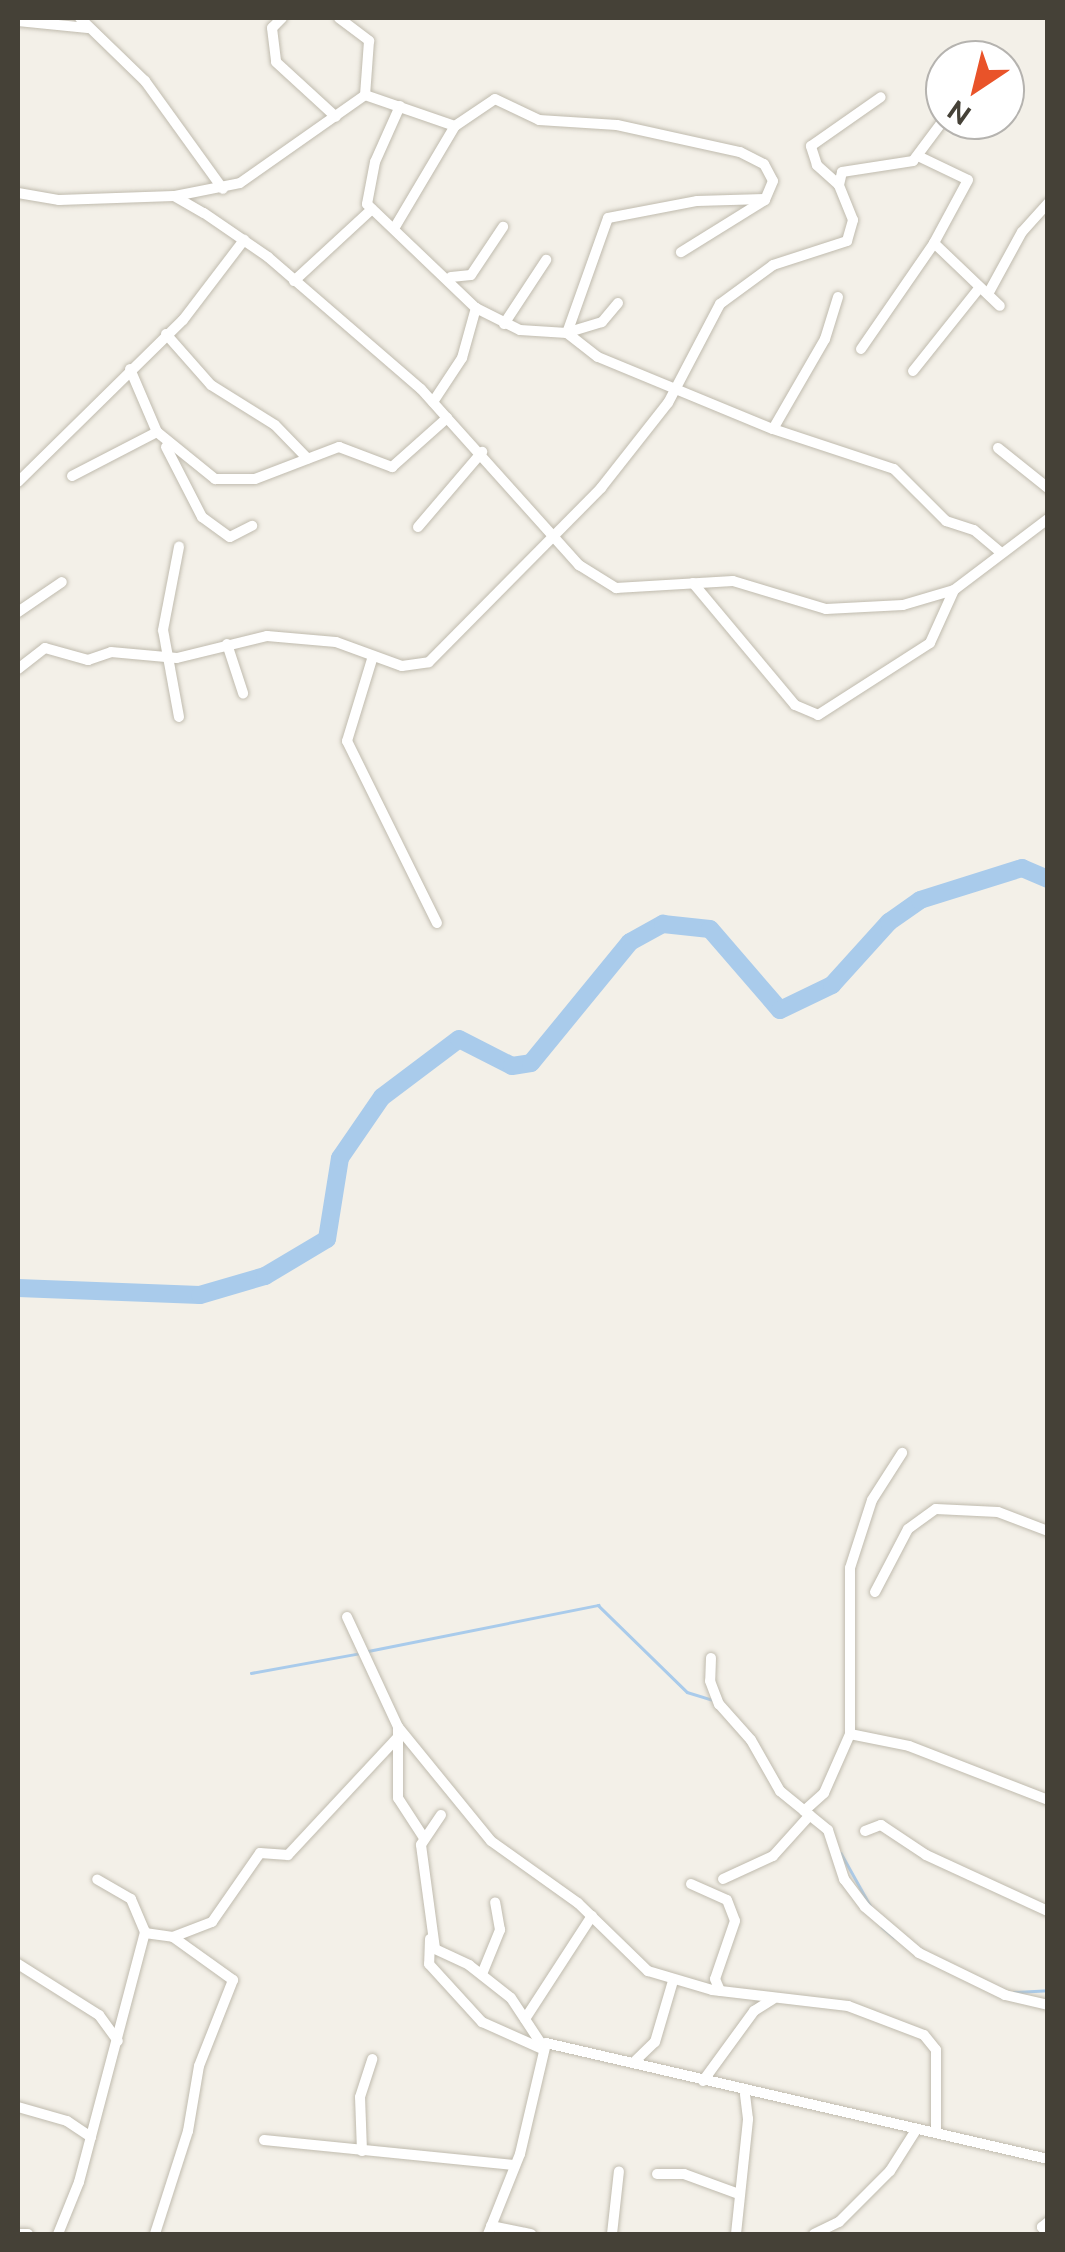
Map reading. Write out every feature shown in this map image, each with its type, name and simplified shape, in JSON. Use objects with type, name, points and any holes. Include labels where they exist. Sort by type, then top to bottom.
[{"type":"street","points":[[80,18],[145,81],[224,189]]},
{"type":"street","points":[[282,18],[272,28],[276,62],[336,117]]},
{"type":"street","points":[[18,193],[59,200],[174,196],[224,189],[365,95],[368,41],[339,18]]},
{"type":"street","points":[[18,21],[89,28]]},
{"type":"street","points":[[365,95],[456,126]]},
{"type":"street","points":[[18,668],[50,648],[79,659],[111,652],[166,658],[227,644],[298,636],[412,668],[438,657],[554,531],[601,488],[678,386],[709,316],[745,280],[847,241],[853,220],[839,185],[816,165],[811,146],[881,96]]},
{"type":"street","points":[[395,227],[456,126],[494,98],[539,120],[617,124],[740,152],[770,171],[765,200],[681,252]]},
{"type":"street","points":[[400,106],[365,192],[372,209],[450,278],[476,308],[504,324],[536,334],[567,333],[602,322],[618,304]]},
{"type":"street","points":[[839,185],[845,170],[898,167],[918,156],[929,140]]},
{"type":"street","points":[[861,349],[934,243],[968,180],[918,156]]},
{"type":"street","points":[[174,196],[244,240],[432,402],[554,531],[580,566],[605,584],[624,589],[734,581],[826,609],[903,606],[954,590],[1048,520]]},
{"type":"street","points":[[567,333],[608,218],[697,201],[765,200]]},
{"type":"street","points":[[913,370],[984,291],[1022,232],[1048,204]]},
{"type":"street","points":[[294,281],[372,209]]},
{"type":"street","points":[[450,278],[478,269],[503,227]]},
{"type":"street","points":[[18,482],[212,287],[244,240]]},
{"type":"street","points":[[934,243],[1000,306]]},
{"type":"street","points":[[504,324],[546,260]]},
{"type":"street","points":[[773,429],[824,339],[838,298]]},
{"type":"street","points":[[432,402],[462,358],[476,308]]},
{"type":"street","points":[[567,333],[598,357],[678,386],[773,429],[894,469],[946,521],[974,530],[1001,553]]},
{"type":"street","points":[[166,334],[211,385],[275,424],[308,459]]},
{"type":"street","points":[[130,369],[202,517],[230,537],[252,526]]},
{"type":"street","points":[[159,435],[204,474],[226,481],[339,447],[392,467],[448,418]]},
{"type":"street","points":[[72,476],[159,435]]},
{"type":"street","points":[[998,448],[1048,488]]},
{"type":"street","points":[[418,526],[482,452]]},
{"type":"street","points":[[178,717],[166,658],[164,614],[179,547]]},
{"type":"street","points":[[18,612],[62,582]]},
{"type":"street","points":[[693,583],[795,705],[818,714],[930,644],[954,590]]},
{"type":"street","points":[[227,644],[244,693]]},
{"type":"street","points":[[373,656],[347,741],[437,924]]},
{"type":"street","points":[[724,1880],[782,1850],[824,1793],[850,1734],[850,1568],[872,1500],[902,1454]]},
{"type":"street","points":[[875,1592],[908,1529],[936,1509],[989,1510],[1048,1532]]},
{"type":"street","points":[[347,1617],[399,1731],[492,1841],[592,1916],[640,1966],[674,1981],[720,1991],[848,2006],[898,2021],[928,2038],[936,2055],[936,2132]]},
{"type":"street","points":[[712,1658],[710,1681],[719,1704],[751,1740],[780,1790],[830,1832],[848,1887],[902,1941],[998,1992],[1048,2005]]},
{"type":"street","points":[[399,1731],[398,1798],[424,1838],[432,1932],[429,1964],[482,2022],[541,2046],[564,2044],[745,2094],[1048,2159]]},
{"type":"street","points":[[207,1958],[203,1945],[209,1925],[260,1853],[286,1857],[399,1731]]},
{"type":"street","points":[[850,1734],[909,1746],[1048,1800]]},
{"type":"street","points":[[424,1838],[441,1815]]},
{"type":"street","points":[[865,1831],[881,1825],[926,1856],[1048,1911]]},
{"type":"street","points":[[58,2234],[91,2137],[145,1933],[131,1899],[97,1878]]},
{"type":"street","points":[[691,1884],[726,1900],[734,1922],[715,1979],[720,1991]]},
{"type":"street","points":[[482,1974],[500,1930],[495,1902]]},
{"type":"street","points":[[525,2019],[592,1916]]},
{"type":"street","points":[[145,1933],[173,1936],[209,1925]]},
{"type":"street","points":[[432,1932],[440,1956],[482,1974],[525,2019],[541,2046],[514,2165],[490,2230],[531,2234]]},
{"type":"street","points":[[155,2234],[188,2131],[199,2066],[233,1980],[173,1936]]},
{"type":"street","points":[[18,1964],[99,2015],[118,2042]]},
{"type":"street","points":[[633,2063],[655,2042],[674,1981]]},
{"type":"street","points":[[703,2081],[754,2011],[774,1999]]},
{"type":"street","points":[[362,2151],[360,2097],[372,2059]]},
{"type":"street","points":[[736,2234],[748,2119],[745,2094]]},
{"type":"street","points":[[18,2107],[67,2121],[91,2137]]},
{"type":"street","points":[[814,2234],[838,2222],[885,2176],[916,2130]]},
{"type":"street","points":[[264,2140],[514,2165]]},
{"type":"street","points":[[612,2234],[619,2171]]},
{"type":"street","points":[[657,2174],[684,2174],[739,2194]]},
{"type":"street","points":[[1048,2222],[1042,2227],[1048,2234]]},
{"type":"waterway","points":[[18,1288],[200,1295],[265,1276],[327,1239],[340,1158],[382,1097],[459,1039],[512,1066],[531,1063],[630,942],[663,924],[710,929],[780,1010],[832,985],[889,922],[920,900],[1022,868],[1048,879]]},
{"type":"waterway","points":[[368,1651],[598,1605],[687,1692],[714,1700]]},
{"type":"waterway","points":[[251,1673],[361,1653]]},
{"type":"waterway","points":[[841,1853],[871,1907]]},
{"type":"waterway","points":[[882,1927],[894,1937]]},
{"type":"waterway","points":[[1014,1992],[1048,1990]]}]
